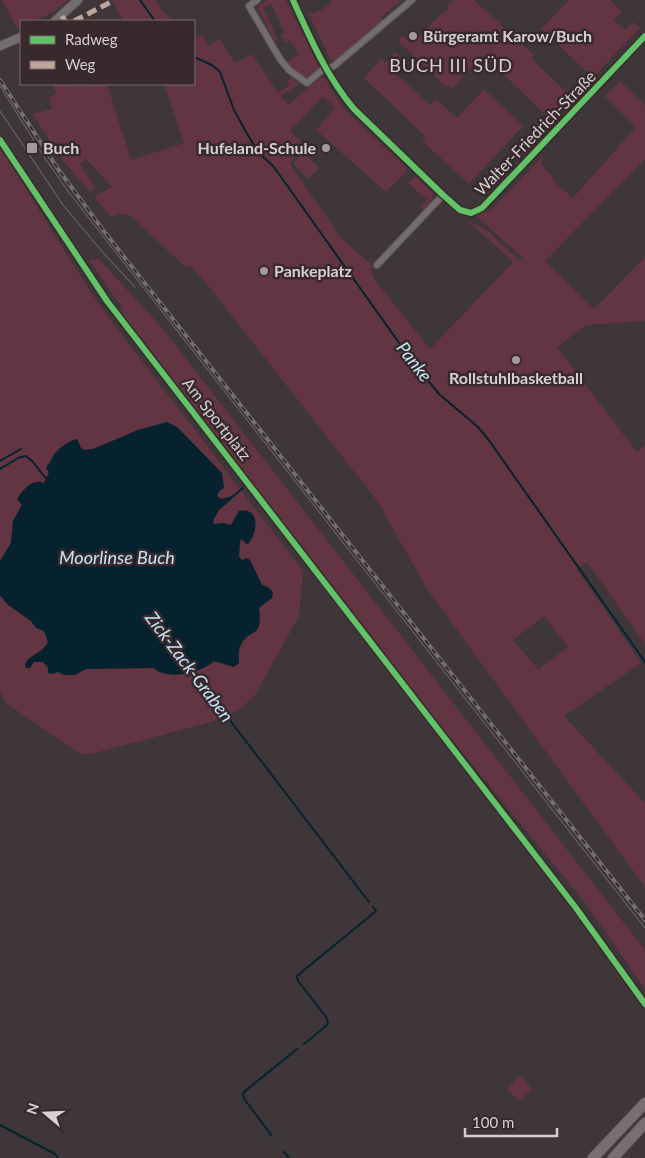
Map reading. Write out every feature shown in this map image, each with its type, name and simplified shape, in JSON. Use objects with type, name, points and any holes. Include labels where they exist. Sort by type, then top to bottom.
[{"type":"highway","points":[[593,1158],[645,1104]]},
{"type":"highway","points":[[613,1158],[645,1123]]},
{"type":"main road","points":[[56,20],[78,0]]},
{"type":"main road","points":[[0,44],[20,36]]},
{"type":"street","points":[[257,0],[249,6],[280,59],[289,70],[307,83],[321,71],[334,66],[412,0]]},
{"type":"street","name":"Walter-Friedrich-Straße","points":[[293,0],[327,69],[343,95],[443,195],[463,212],[471,213],[482,208],[645,36]]},
{"type":"street","name":"Am Sportplatz","points":[[0,140],[107,301],[421,708]]},
{"type":"street","points":[[377,265],[443,195]]},
{"type":"shaded area","points":[[2,0],[68,0],[58,9],[34,20],[20,20],[20,26],[17,28]]},
{"type":"shaded area","points":[[112,0],[155,0],[172,20],[122,20]]},
{"type":"shaded area","points":[[267,0],[286,0],[320,69],[309,78],[303,77],[286,63],[299,54],[290,40],[285,43],[281,35],[285,33],[271,4],[263,8],[278,40],[275,42],[258,9],[259,5]]},
{"type":"shaded area","points":[[330,0],[401,0],[381,17],[382,22],[335,62],[330,59],[308,12],[320,10],[332,3]]},
{"type":"shaded area","points":[[453,0],[474,0],[534,55],[532,59],[566,92],[570,91],[575,96],[552,121],[483,55],[452,89],[448,86],[446,87],[398,41],[403,36],[412,44],[420,35],[422,37],[426,33],[424,31],[448,9],[446,7]]},
{"type":"shaded area","points":[[569,0],[610,0],[622,11],[614,20],[625,30],[633,22],[640,28],[582,89],[576,84],[587,72],[541,29]]},
{"type":"shaded area","points":[[202,35],[209,45],[220,39],[235,63],[252,54],[278,93],[289,86],[287,81],[292,78],[298,82],[298,85],[281,95],[282,100],[287,101],[288,105],[321,77],[325,78],[341,105],[407,168],[405,173],[386,192],[316,130],[335,108],[323,96],[290,131],[303,143],[290,164],[342,239],[372,265],[371,272],[374,279],[430,349],[513,262],[468,221],[487,230],[519,260],[522,257],[475,215],[484,210],[489,212],[542,157],[542,163],[552,176],[554,182],[573,198],[636,127],[605,96],[620,81],[645,105],[645,159],[545,261],[594,309],[645,257],[645,321],[586,325],[557,347],[637,452],[645,446],[645,644],[587,562],[577,569],[641,663],[564,716],[645,803],[645,887],[427,589],[378,502],[210,288],[192,267],[183,265],[131,216],[118,213],[112,218],[95,198],[112,187],[86,159],[80,164],[95,188],[90,192],[65,163],[32,114],[52,109],[49,97],[56,94],[53,85],[107,85],[131,160],[184,143],[164,85],[195,85],[195,38]],"holes":[[[544,616],[568,647],[538,669],[513,640]]]},
{"type":"shaded area","points":[[395,52],[405,61],[395,73],[430,105],[436,99],[457,118],[484,89],[523,126],[469,184],[422,141],[426,137],[364,78],[381,59],[385,63]]},
{"type":"shaded area","points":[[0,149],[103,310],[303,571],[299,616],[255,695],[239,710],[218,720],[95,753],[80,754],[6,703],[0,691],[0,595],[44,631],[48,642],[45,648],[28,659],[33,662],[43,662],[52,674],[58,672],[75,675],[86,669],[154,668],[158,672],[214,661],[225,665],[239,663],[240,648],[248,636],[257,629],[260,618],[259,608],[265,603],[262,585],[250,560],[242,560],[239,557],[240,541],[253,538],[256,521],[239,511],[231,525],[223,523],[214,524],[213,521],[219,510],[232,496],[222,499],[217,496],[222,473],[177,427],[138,430],[93,449],[84,450],[79,442],[72,440],[54,455],[46,482],[44,484],[28,485],[17,499],[22,505],[13,521],[11,543],[0,561]]},
{"type":"shaded area","points":[[303,152],[319,168],[309,179],[293,163]]},
{"type":"shaded area","points":[[415,176],[433,193],[432,198],[434,200],[424,210],[421,207],[427,200],[408,183]]},
{"type":"shaded area","points":[[99,259],[163,329],[645,950],[645,989],[586,904],[417,697],[119,312],[123,309],[89,260]]},
{"type":"shaded area","points":[[519,1077],[522,1077],[532,1089],[519,1101],[507,1089]]},
{"type":"water","name":"Moorlinse Buch","points":[[167,422],[177,427],[222,473],[224,488],[219,491],[217,496],[222,499],[232,496],[232,499],[219,510],[213,521],[214,524],[223,523],[231,525],[239,511],[246,511],[254,516],[255,527],[252,538],[246,544],[242,539],[240,541],[239,557],[242,560],[247,558],[250,560],[262,585],[268,587],[273,592],[272,598],[259,608],[260,618],[257,629],[240,646],[239,663],[234,667],[214,661],[193,672],[176,675],[160,672],[154,668],[86,669],[75,675],[64,675],[58,672],[52,674],[48,673],[48,667],[43,662],[34,662],[30,668],[26,668],[25,664],[27,661],[43,649],[48,642],[44,631],[36,628],[31,621],[8,605],[0,595],[0,561],[11,543],[13,521],[22,505],[17,499],[32,483],[44,483],[49,472],[46,469],[47,466],[53,456],[71,441],[77,439],[84,450],[93,449],[138,430]]},
{"type":"waterway","name":"Panke","points":[[140,0],[154,20]]},
{"type":"waterway","name":"Panke","points":[[195,57],[212,65],[220,72],[234,110],[259,153],[273,166],[412,361],[439,394],[478,427],[488,439],[645,662]]},
{"type":"waterway","points":[[0,461],[21,449]]},
{"type":"waterway","name":"Zick-Zack-Graben","points":[[0,469],[18,458],[26,456],[48,481]]},
{"type":"waterway","points":[[231,498],[243,488]]},
{"type":"waterway","name":"Zick-Zack-Graben","points":[[193,672],[369,902]]},
{"type":"waterway","name":"Zick-Zack-Graben","points":[[304,1044],[326,1026],[328,1022],[298,981],[297,976],[376,911],[373,907]]},
{"type":"waterway","name":"Zick-Zack-Graben","points":[[272,1136],[245,1100],[244,1092],[297,1049]]},
{"type":"waterway","points":[[0,1125],[55,1154],[58,1158]]},
{"type":"waterway","name":"Zick-Zack-Graben","points":[[284,1152],[289,1158]]},
{"type":"tram line","points":[[0,86],[44,157],[70,194],[645,928]]},
{"type":"tram line","points":[[0,111],[63,205],[135,287]]},
{"type":"railway","points":[[0,80],[58,169],[103,230],[645,920]]},
{"type":"marked path","points":[[76,20],[113,1]]},
{"type":"marked path","points":[[62,16],[64,20]]},
{"type":"cycle path","points":[[293,0],[327,70],[354,109],[443,195],[460,210],[471,213],[482,208],[645,36]]},
{"type":"cycle path","points":[[0,140],[107,301],[576,908],[645,1004]]},
{"type":"place","name":"Bürgeramt Karow/Buch","points":[[413,36]]},
{"type":"place","name":"Buch","points":[[32,148]]},
{"type":"place","name":"Hufeland-Schule","points":[[326,148]]},
{"type":"place","name":"Pankeplatz","points":[[264,271]]},
{"type":"place","name":"Rollstuhlbasketball","points":[[516,360]]},
{"type":"district","name":"BUCH III SÜD","points":[[451,66]]}]
